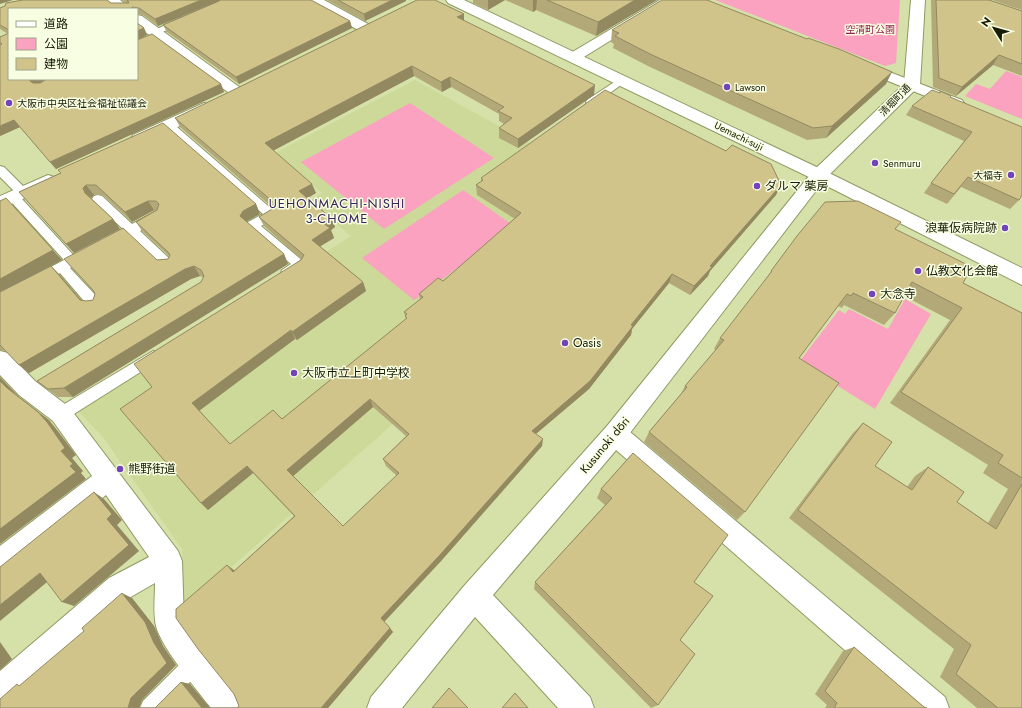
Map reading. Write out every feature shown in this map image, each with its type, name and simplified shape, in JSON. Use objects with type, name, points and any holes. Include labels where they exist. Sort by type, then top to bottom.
[{"type":"street","points":[[314,0],[366,28]]},
{"type":"street","name":"Uemachi-suji","points":[[453,0],[819,174],[1022,277]]},
{"type":"street","points":[[574,57],[669,0]]},
{"type":"street","name":"清堀町通","points":[[819,174],[912,85],[918,0]]},
{"type":"street","points":[[122,147],[244,89],[154,36],[138,20]]},
{"type":"street","points":[[846,59],[971,110]]},
{"type":"street","points":[[0,203],[20,198],[65,173]]},
{"type":"street","name":"Kusunoki dōri","points":[[382,708],[474,596],[615,434],[819,174]]},
{"type":"street","points":[[0,360],[37,382],[109,478],[168,561],[170,626],[195,663],[230,708]]},
{"type":"street","points":[[615,434],[934,708]]},
{"type":"street","points":[[0,563],[109,478]]},
{"type":"street","points":[[0,691],[119,588],[168,561]]},
{"type":"street","points":[[474,596],[579,708]]},
{"type":"lane","points":[[154,36],[190,17]]},
{"type":"lane","points":[[585,106],[622,80]]},
{"type":"lane","points":[[173,129],[271,215],[252,225],[300,265],[273,282]]},
{"type":"lane","points":[[0,170],[95,304]]},
{"type":"lane","points":[[98,199],[130,230],[169,264]]},
{"type":"lane","points":[[98,248],[158,215]]},
{"type":"lane","points":[[27,286],[86,255]]},
{"type":"lane","points":[[61,414],[167,348]]},
{"type":"lane","points":[[150,708],[195,663]]},
{"type":"shaded area","name":"大阪市立上町中学校","points":[[415,80],[651,210],[493,335],[183,610],[182,549],[103,437],[78,411],[351,236],[309,202],[322,193],[275,153]]},
{"type":"green space","name":"空清町公園","points":[[715,0],[900,0],[896,63],[885,66]]},
{"type":"green space","points":[[1006,71],[1022,77],[1022,119],[965,96],[976,84],[990,89]]},
{"type":"green space","points":[[410,103],[494,158],[384,229],[301,162]]},
{"type":"green space","points":[[463,190],[514,226],[414,300],[362,258]]},
{"type":"green space","points":[[905,299],[931,314],[875,409],[799,362],[839,310],[845,314],[849,309],[888,329]]},
{"type":"building","points":[[23,0],[107,0],[111,3],[129,3],[127,0],[201,0],[155,19],[139,8],[132,7],[8,8],[8,29],[0,25],[0,8],[5,6],[6,3]]},
{"type":"building","points":[[220,0],[311,0],[350,21],[236,77],[163,25]]},
{"type":"building","points":[[338,0],[392,0],[364,14]]},
{"type":"building","points":[[417,0],[435,0],[464,14],[457,17],[595,85],[518,139],[499,128],[512,118],[498,111],[504,107],[450,77],[441,82],[412,66],[265,143],[312,184],[299,191],[331,218],[323,223],[330,228],[312,240],[363,282],[292,332],[291,330],[192,403],[230,444],[273,410],[282,419],[407,318],[405,316],[407,314],[404,312],[423,297],[419,294],[438,278],[443,281],[521,213],[476,185],[483,180],[481,178],[605,90],[726,151],[732,145],[771,164],[781,185],[710,266],[712,267],[694,286],[672,274],[631,325],[633,326],[590,381],[532,431],[543,439],[439,556],[381,618],[390,628],[321,708],[237,708],[239,706],[234,694],[198,649],[176,618],[176,609],[227,565],[233,572],[295,516],[247,466],[201,503],[120,409],[152,387],[134,364],[301,260],[304,255],[259,217],[272,209],[274,204],[272,201],[175,118]],"holes":[[[370,399],[409,434],[383,459],[399,473],[343,526],[287,470]]]},
{"type":"building","points":[[547,0],[635,0],[598,22]]},
{"type":"building","points":[[662,0],[707,0],[807,39],[808,38],[839,49],[892,72],[832,126],[813,128],[650,54],[615,36],[619,33],[612,30]]},
{"type":"building","points":[[936,0],[989,0],[1022,11],[1022,64],[999,55],[962,87],[939,78]]},
{"type":"building","points":[[138,24],[144,28],[138,31]]},
{"type":"building","points":[[8,33],[8,80],[30,80],[33,83],[40,83],[45,80],[138,80],[138,40],[152,34],[221,84],[50,162],[14,120],[0,126],[0,45],[2,44],[0,42],[0,37]]},
{"type":"building","points":[[932,90],[940,93],[940,91],[951,96],[950,97],[1022,127],[1022,195],[1019,200],[968,177],[954,194],[931,183],[972,132],[912,106]]},
{"type":"building","points":[[163,123],[256,204],[243,211],[240,216],[284,254],[64,388],[48,389],[37,381],[201,282],[204,276],[201,270],[194,266],[185,269],[19,365],[0,345],[0,292],[51,266],[80,300],[93,300],[95,294],[93,290],[64,259],[123,228],[157,260],[168,259],[170,255],[136,222],[157,210],[159,204],[156,201],[148,201],[125,212],[96,185],[86,185],[83,188],[85,193],[113,219],[66,244],[19,192],[61,173],[58,170]]},
{"type":"building","points":[[6,198],[53,250],[0,279],[0,201]]},
{"type":"building","points":[[858,201],[901,222],[895,229],[972,267],[963,283],[1022,313],[1022,478],[998,463],[1003,455],[901,392],[962,308],[912,282],[895,313],[853,293],[851,296],[847,294],[799,358],[839,383],[745,512],[649,432],[724,340],[720,338],[797,236],[825,202]]},
{"type":"building","points":[[0,381],[38,412],[47,422],[65,448],[61,451],[73,464],[70,466],[76,472],[0,529]]},
{"type":"building","points":[[863,423],[892,442],[875,466],[912,490],[928,467],[964,492],[957,502],[996,529],[1022,484],[1022,708],[998,708],[956,674],[971,645],[798,510]]},
{"type":"building","points":[[633,453],[728,535],[694,582],[713,596],[680,640],[695,654],[658,705],[535,582],[612,498],[601,489]]},
{"type":"building","points":[[94,492],[112,514],[107,519],[129,545],[62,602],[40,573],[0,605],[0,567]]},
{"type":"building","points":[[122,593],[145,622],[154,643],[167,663],[131,698],[128,708],[0,708],[0,699],[17,684],[19,686],[84,631],[82,628]]},
{"type":"building","points":[[854,647],[927,708],[834,708],[837,703],[825,691]]},
{"type":"building","points":[[181,682],[202,708],[155,708]]},
{"type":"building","points":[[449,688],[468,708],[432,708]]},
{"type":"building","points":[[515,693],[528,708],[502,708]]},
{"type":"place","name":"Lawson","points":[[727,87]]},
{"type":"place","name":"大阪市中央区社会福祉協議会","points":[[9,103]]},
{"type":"place","name":"Senmuru","points":[[875,163]]},
{"type":"place","name":"大福寺","points":[[1011,175]]},
{"type":"place","name":"ダルマ 薬房","points":[[757,186]]},
{"type":"place","name":"浪華仮病院跡","points":[[1005,228]]},
{"type":"place","name":"仏教文化会館","points":[[918,271]]},
{"type":"place","name":"大念寺","points":[[872,294]]},
{"type":"place","name":"Oasis","points":[[565,343]]},
{"type":"place","name":"大阪市立上町中学校","points":[[294,373]]},
{"type":"place","name":"熊野街道","points":[[120,469]]},
{"type":"district","name":"UEHONMACHI-NISHI 3-CHOME","points":[[337,210]]}]
